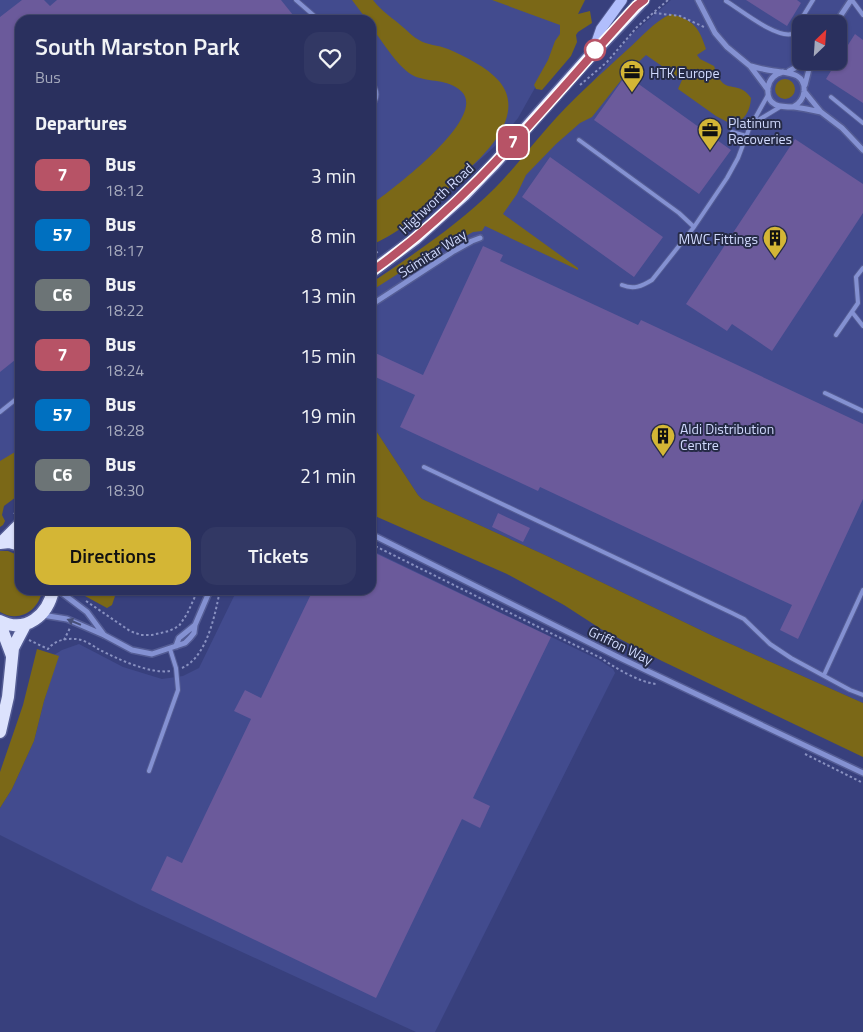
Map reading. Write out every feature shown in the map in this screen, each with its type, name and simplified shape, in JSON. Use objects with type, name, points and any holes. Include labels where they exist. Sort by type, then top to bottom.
[{"type":"main road","points":[[591,55],[601,29],[622,0]]},
{"type":"main road","name":"Highworth Road","points":[[376,268],[415,239],[464,195],[639,2]]},
{"type":"main road","points":[[1,543],[15,529]]},
{"type":"main road","points":[[1,543],[15,544]]},
{"type":"main road","points":[[0,732],[8,697],[15,642],[24,625],[41,615],[49,604],[52,595]]},
{"type":"main road","points":[[12,656],[0,623],[24,625]]},
{"type":"street","points":[[698,0],[715,33],[727,47],[750,66],[768,92],[773,103],[780,107],[821,112]]},
{"type":"street","points":[[841,15],[852,0]]},
{"type":"street","points":[[750,66],[786,72],[799,77],[804,90],[821,112],[842,128],[863,150]]},
{"type":"street","points":[[768,92],[769,83],[772,78],[792,69]]},
{"type":"street","points":[[792,107],[800,101],[807,70]]},
{"type":"street","name":"Scimitar Way","points":[[376,302],[454,251],[480,238]]},
{"type":"street","name":"Griffon Way","points":[[376,536],[618,657],[863,773]]},
{"type":"street","points":[[65,595],[87,612],[104,635]]},
{"type":"street","points":[[41,615],[67,619],[104,635],[121,645],[139,652],[152,654],[176,646],[179,638],[195,625],[208,595]]},
{"type":"lane","points":[[296,0],[313,15]]},
{"type":"lane","points":[[726,1],[775,32],[789,35],[792,34],[813,0]]},
{"type":"lane","points":[[852,0],[863,15]]},
{"type":"lane","points":[[622,285],[636,288],[652,280],[694,227],[738,158],[746,136],[768,92]]},
{"type":"lane","points":[[831,97],[863,123]]},
{"type":"lane","points":[[753,122],[780,107]]},
{"type":"lane","points":[[732,132],[746,136]]},
{"type":"lane","points":[[579,140],[679,213],[694,227]]},
{"type":"lane","points":[[836,335],[858,304],[856,277],[863,268]]},
{"type":"lane","points":[[852,312],[863,326]]},
{"type":"lane","points":[[825,393],[863,411]]},
{"type":"lane","points":[[0,412],[15,400]]},
{"type":"lane","points":[[424,467],[744,619],[777,649],[791,658],[863,695]]},
{"type":"lane","points":[[824,675],[863,590]]},
{"type":"lane","points":[[149,771],[178,690],[176,670],[170,649]]},
{"type":"path","points":[[579,86],[608,62],[632,32],[668,0]]},
{"type":"path","points":[[653,12],[680,16],[715,33]]},
{"type":"path","points":[[376,253],[386,248]]},
{"type":"path","points":[[376,546],[594,654],[645,682]]},
{"type":"path","points":[[84,600],[130,631],[141,635],[152,635],[169,631],[179,626],[196,595]]},
{"type":"shaded area","points":[[0,0],[519,0],[572,22],[518,118],[495,146],[424,210],[389,236],[376,242],[376,15],[15,15],[15,496],[0,508]]},
{"type":"shaded area","points":[[352,0],[373,0],[417,39],[448,49],[482,67],[499,81],[506,92],[508,103],[504,125],[483,155],[414,219],[376,243],[376,201],[415,170],[450,135],[462,118],[466,103],[461,91],[456,87],[444,82],[414,76],[402,67],[376,33],[376,15],[363,15]]},
{"type":"shaded area","points":[[492,0],[585,0],[578,14],[590,11],[592,23],[578,32],[576,35],[577,42],[571,56],[542,90],[536,89],[534,85],[560,34],[560,25]]},
{"type":"shaded area","points":[[671,0],[863,0],[863,703],[715,637],[545,555],[422,499],[418,495],[376,431],[376,280],[467,218],[530,158],[631,35]]},
{"type":"shaded area","points":[[671,14],[685,19],[698,30],[706,49],[697,55],[700,59],[714,66],[724,84],[743,90],[751,98],[744,118],[733,125],[716,116],[678,89],[682,80],[646,55],[626,74],[592,117],[580,123],[556,144],[526,175],[517,194],[503,214],[578,268],[578,270],[485,226],[482,231],[473,232],[464,237],[462,233],[376,288],[376,280],[436,238],[481,201],[502,181],[576,97],[653,25]]},
{"type":"shaded area","points":[[785,79],[792,82],[795,89],[792,96],[785,99],[778,96],[775,89],[778,82]]},
{"type":"shaded area","points":[[376,431],[422,499],[545,555],[715,637],[863,703],[863,757],[662,661],[601,629],[564,605],[507,574],[376,516]]},
{"type":"shaded area","points":[[15,452],[15,498],[4,506],[2,515],[5,521],[0,527],[0,461]]},
{"type":"shaded area","points":[[0,551],[8,551],[15,554],[15,595],[41,595],[37,604],[27,613],[14,616],[0,612]]},
{"type":"shaded area","points":[[376,552],[599,660],[613,669],[615,673],[435,1032],[416,1032],[140,905],[0,835],[0,808],[12,789],[34,741],[58,656],[54,655],[79,644],[123,667],[162,679],[183,676],[199,668],[235,595],[376,595]]},
{"type":"shaded area","points":[[83,595],[115,595],[112,605],[107,608]]},
{"type":"shaded area","points":[[37,649],[59,656],[44,701],[34,741],[12,789],[0,808],[0,772],[23,705]]},
{"type":"building","points":[[22,0],[44,0],[50,6],[57,0],[281,0],[293,15],[15,15],[15,360],[0,372],[0,17]]},
{"type":"building","points":[[746,0],[797,0],[801,3],[787,26]]},
{"type":"building","points":[[855,34],[863,40],[863,103],[826,79],[832,70],[848,70],[848,45]]},
{"type":"building","points":[[626,75],[731,150],[699,194],[594,120]]},
{"type":"building","name":"MWC Fittings","points":[[795,139],[863,184],[863,213],[772,351],[732,324],[727,331],[686,304]]},
{"type":"building","points":[[550,157],[663,237],[634,277],[522,197]]},
{"type":"building","name":"Aldi Distribution Centre","points":[[483,246],[503,255],[500,261],[638,325],[641,320],[863,424],[863,499],[798,639],[780,630],[792,605],[540,487],[538,491],[400,427],[415,395],[376,377],[376,353],[423,375]]},
{"type":"building","points":[[498,513],[530,528],[523,542],[492,527]]},
{"type":"building","points":[[376,553],[551,637],[473,798],[490,806],[480,828],[462,819],[376,998],[151,890],[167,856],[182,863],[251,719],[234,711],[245,690],[261,698],[311,595],[376,595]]},
{"type":"bus line","name":"7","points":[[376,268],[415,239],[464,195],[636,6],[644,0]]},
{"type":"place","name":"HTK Europe","points":[[632,93]]},
{"type":"place","name":"Platinum Recoveries","points":[[710,151]]},
{"type":"place","name":"MWC Fittings","points":[[775,259]]},
{"type":"place","name":"Aldi Distribution Centre","points":[[663,457]]}]
